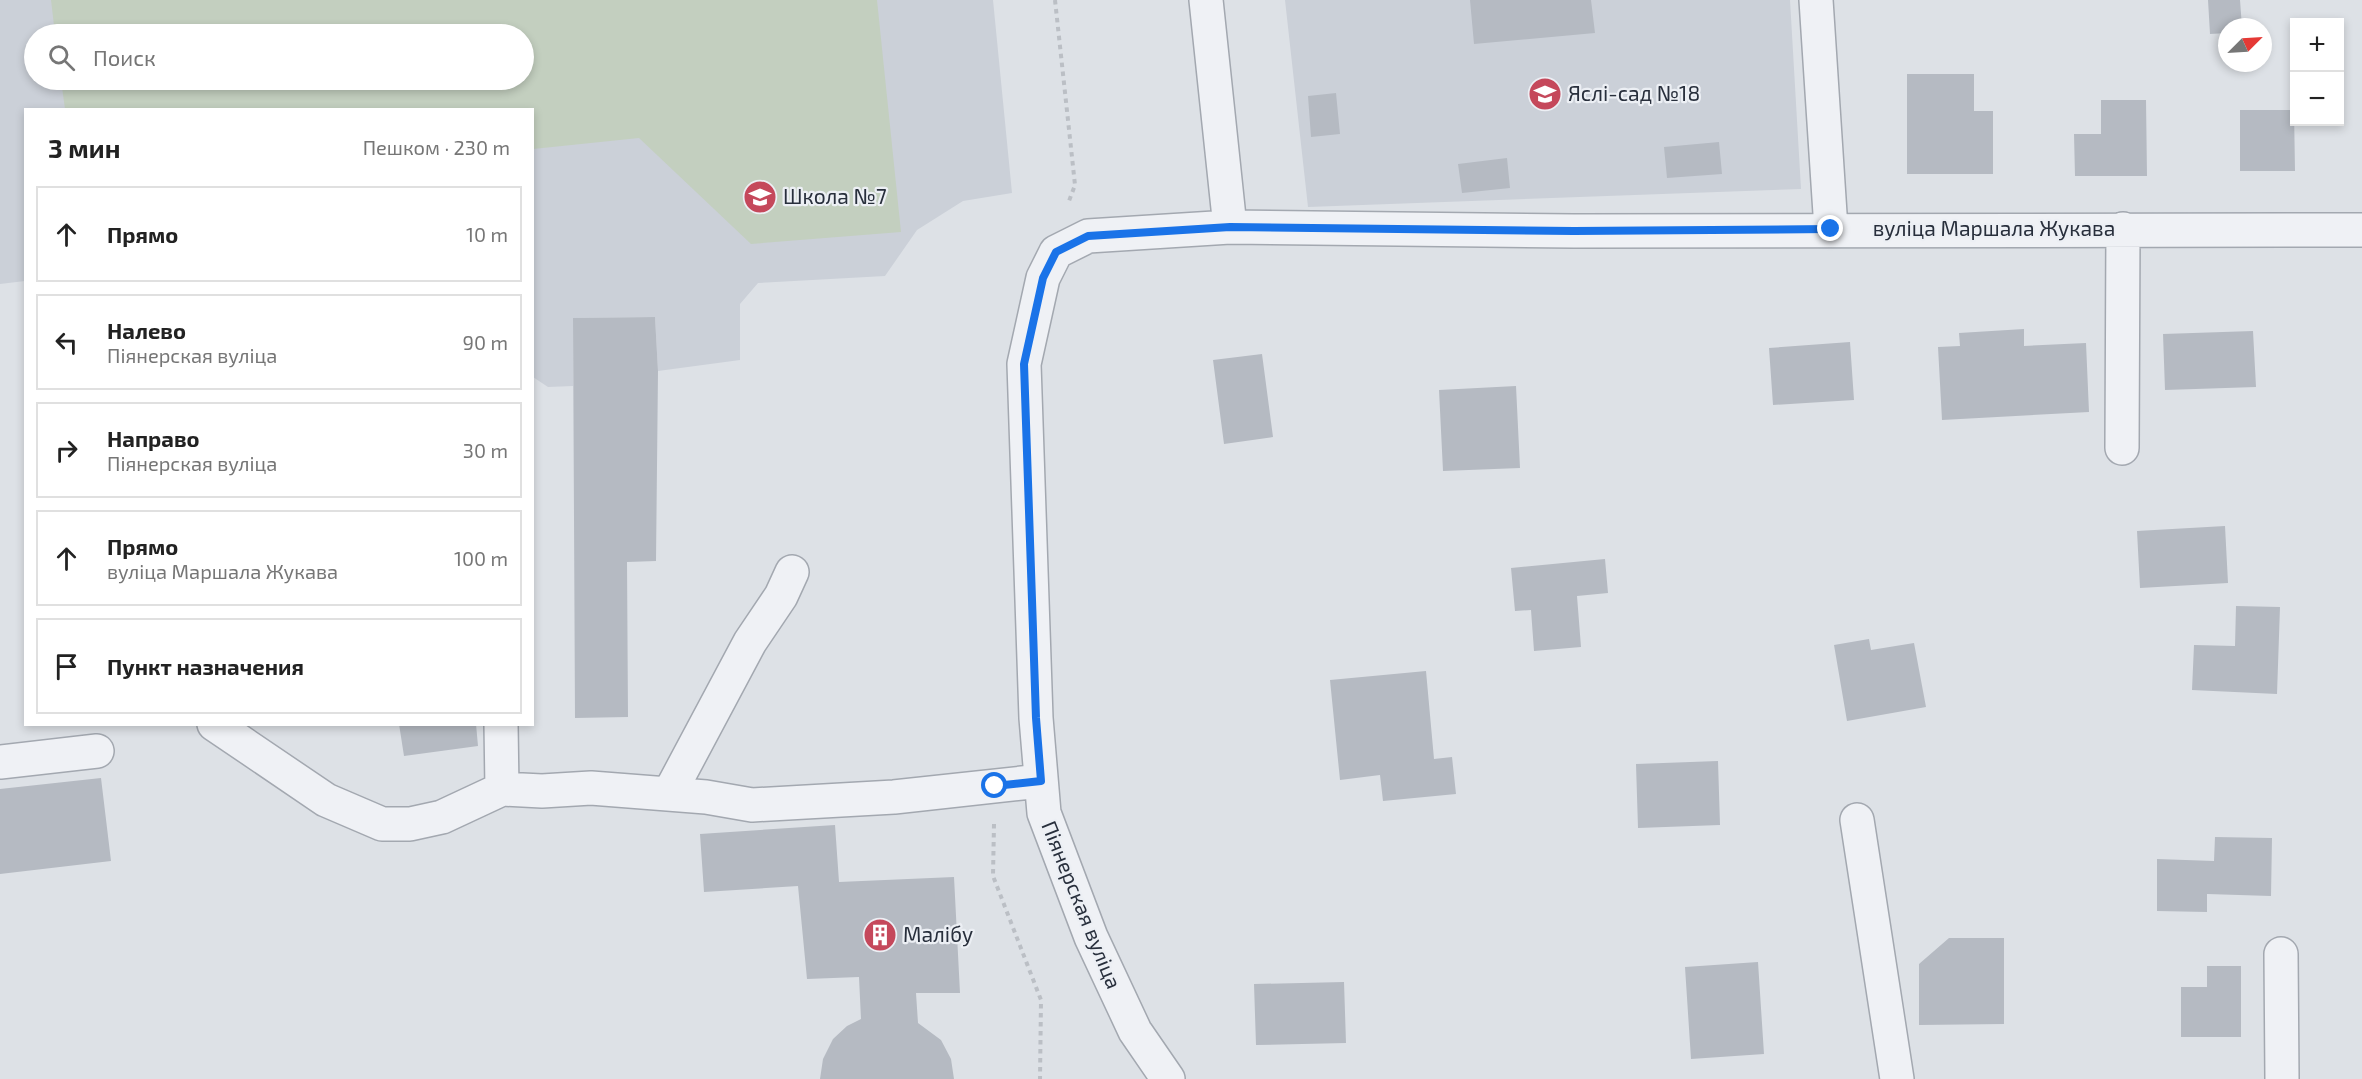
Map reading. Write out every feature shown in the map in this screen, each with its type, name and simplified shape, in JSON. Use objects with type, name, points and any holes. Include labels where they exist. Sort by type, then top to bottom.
[{"type":"street","points":[[1206,0],[1230,227]]},
{"type":"street","points":[[1816,0],[1831,229]]},
{"type":"street","name":"вуліца Маршала Жукава","points":[[1230,227],[1574,231],[2362,230]]},
{"type":"street","name":"Піянерская вуліца","points":[[1168,1079],[1135,1031],[1090,937],[1044,813],[1036,718],[1024,364],[1043,278],[1056,252],[1088,236],[1230,227]]},
{"type":"street","points":[[2122,448],[2123,229]]},
{"type":"street","points":[[669,794],[750,642],[781,596],[792,572]]},
{"type":"street","points":[[217,726],[326,800],[382,824],[411,824],[442,817],[502,789],[542,791],[591,788],[706,797],[752,805],[894,797],[1041,781]]},
{"type":"street","points":[[501,726],[502,789]]},
{"type":"street","points":[[0,762],[98,751]]},
{"type":"street","points":[[1857,820],[1897,1079]]},
{"type":"street","points":[[2281,954],[2282,1079]]},
{"type":"shaded area","name":"Школа №7","points":[[0,0],[993,0],[1012,193],[963,201],[917,230],[885,276],[758,283],[740,304],[740,360],[658,371],[655,317],[573,318],[573,386],[548,387],[534,378],[534,108],[24,108],[24,281],[0,284]]},
{"type":"shaded area","name":"Яслі-сад №18","points":[[1285,0],[1790,0],[1801,189],[1308,207]]},
{"type":"green space","points":[[51,0],[877,0],[901,232],[751,244],[639,138],[534,149],[534,108],[65,108],[62,90],[534,90],[534,24],[54,24]]},
{"type":"building","points":[[1470,0],[1591,0],[1595,33],[1474,44]]},
{"type":"building","points":[[2208,0],[2240,0],[2241,18],[2218,18],[2218,34],[2210,34]]},
{"type":"building","points":[[1907,74],[1974,74],[1974,111],[1993,111],[1993,174],[1907,174]]},
{"type":"building","points":[[1336,93],[1340,134],[1311,137],[1308,96]]},
{"type":"building","points":[[2101,100],[2146,100],[2147,176],[2075,176],[2074,134],[2101,134]]},
{"type":"building","points":[[2240,110],[2290,110],[2290,126],[2294,126],[2295,171],[2240,171]]},
{"type":"building","points":[[1719,142],[1722,174],[1667,178],[1664,147]]},
{"type":"building","points":[[1507,158],[1510,188],[1462,193],[1458,164]]},
{"type":"building","points":[[655,317],[658,371],[656,561],[627,562],[628,717],[575,718],[573,318]]},
{"type":"building","points":[[2024,329],[2024,346],[2086,343],[2089,412],[1942,420],[1938,347],[1960,346],[1959,333]]},
{"type":"building","points":[[2253,331],[2256,387],[2165,390],[2163,334]]},
{"type":"building","points":[[1850,342],[1854,400],[1773,405],[1769,348]]},
{"type":"building","points":[[1262,354],[1273,437],[1224,444],[1213,360]]},
{"type":"building","points":[[1516,386],[1520,468],[1443,471],[1439,390]]},
{"type":"building","points":[[2225,526],[2228,583],[2140,588],[2137,531]]},
{"type":"building","points":[[1605,559],[1608,593],[1577,596],[1581,647],[1534,651],[1531,610],[1515,611],[1511,568]]},
{"type":"building","points":[[2236,606],[2280,607],[2277,694],[2192,690],[2194,645],[2235,646]]},
{"type":"building","points":[[1869,639],[1871,650],[1914,643],[1926,707],[1847,721],[1834,645]]},
{"type":"building","points":[[1426,671],[1434,759],[1452,757],[1456,794],[1383,801],[1380,775],[1340,780],[1330,680]]},
{"type":"building","points":[[399,726],[476,726],[478,746],[404,756]]},
{"type":"building","points":[[1718,761],[1720,825],[1638,828],[1636,764]]},
{"type":"building","points":[[101,778],[111,861],[0,874],[0,789]]},
{"type":"building","name":"Малібу","points":[[835,825],[839,882],[954,877],[960,993],[916,993],[918,1023],[941,1040],[951,1059],[954,1079],[820,1079],[823,1059],[833,1039],[847,1026],[861,1019],[859,977],[807,979],[798,886],[704,892],[700,834]]},
{"type":"building","points":[[2215,837],[2272,838],[2271,896],[2207,894],[2207,912],[2157,911],[2157,859],[2214,861]]},
{"type":"building","points":[[1949,938],[2004,938],[2004,1024],[1919,1025],[1919,964]]},
{"type":"building","points":[[1758,962],[1764,1054],[1691,1059],[1685,967]]},
{"type":"building","points":[[2207,966],[2241,966],[2241,1037],[2181,1037],[2181,987],[2207,987]]},
{"type":"building","points":[[1344,982],[1346,1043],[1256,1045],[1254,984]]},
{"type":"place","name":"Яслі-сад №18","points":[[1545,94]]},
{"type":"place","name":"Школа №7","points":[[760,197]]},
{"type":"place","name":"Малібу","points":[[880,935]]},
{"type":"route","points":[[995,786],[1041,781],[1036,718],[1024,364],[1043,278],[1056,252],[1088,236],[1230,227],[1574,231],[1831,229]]}]
